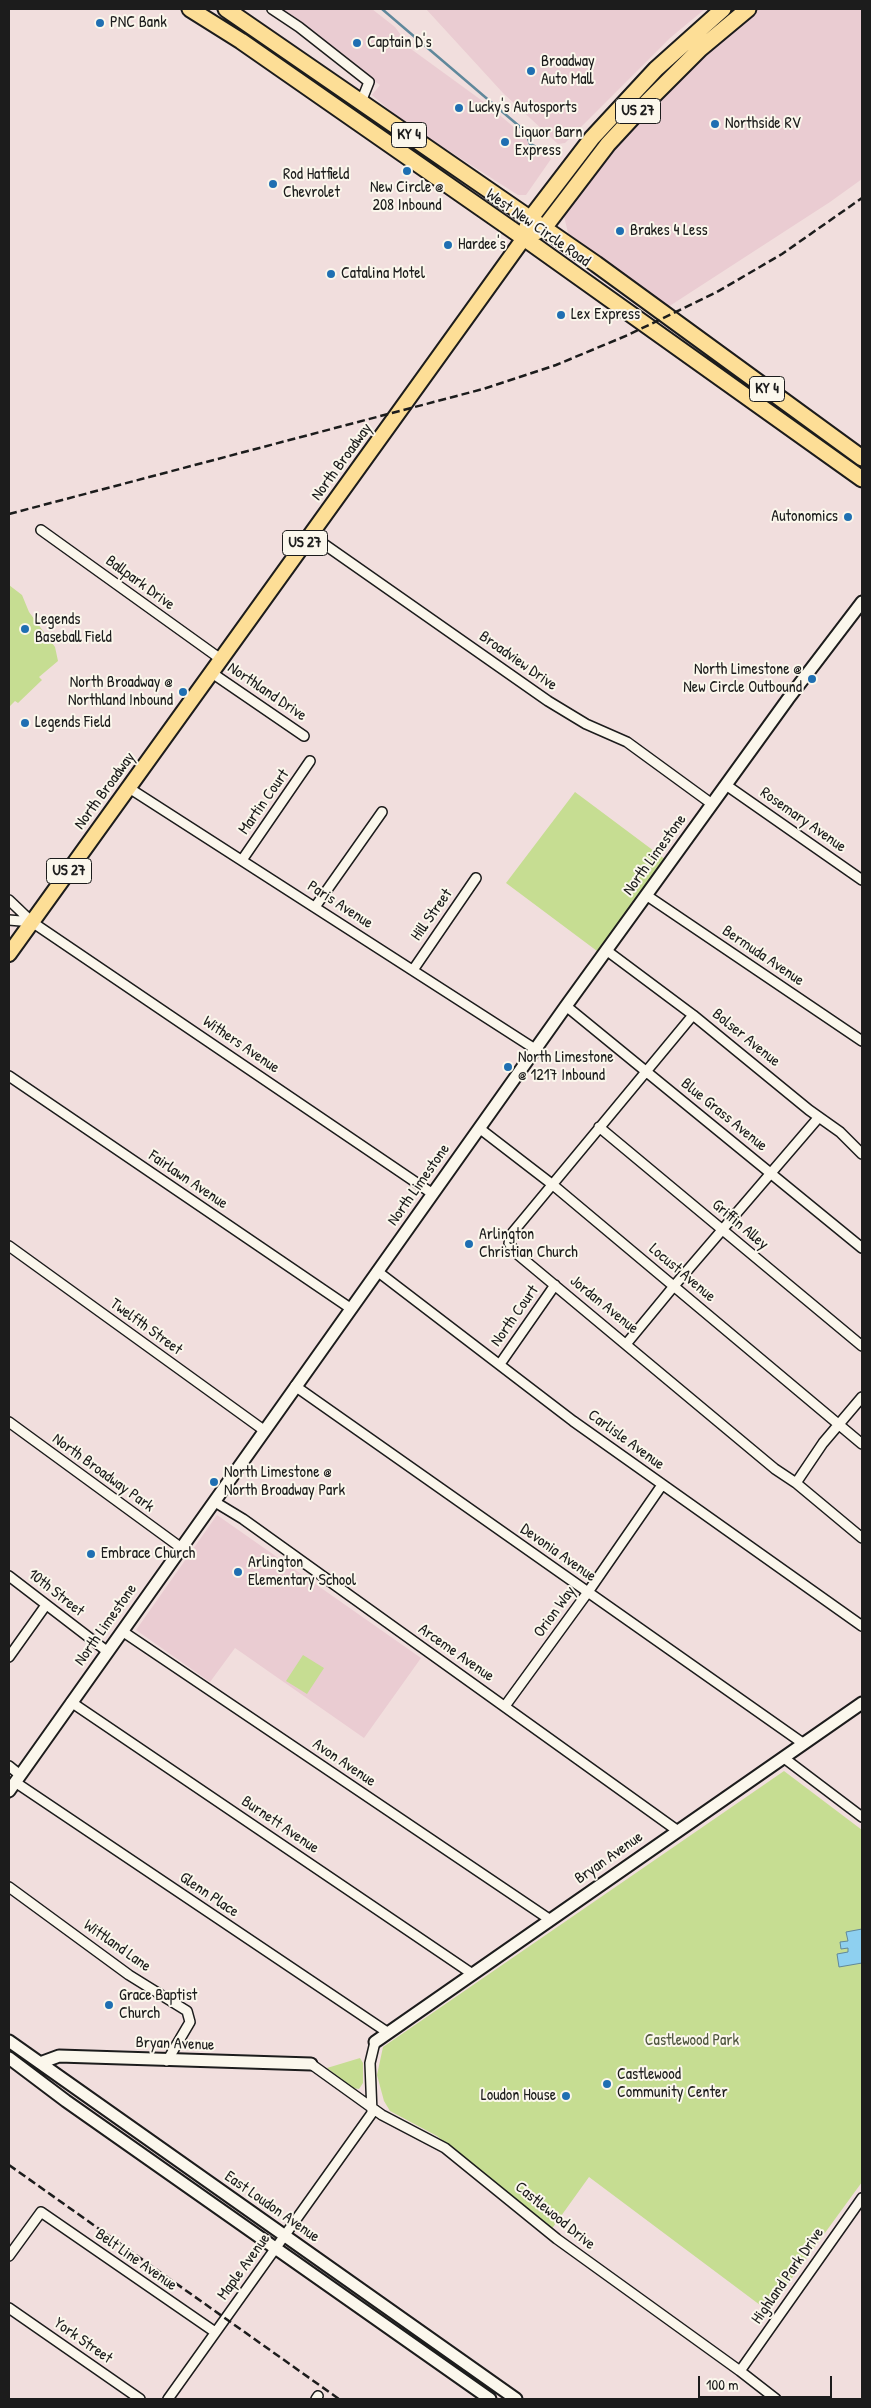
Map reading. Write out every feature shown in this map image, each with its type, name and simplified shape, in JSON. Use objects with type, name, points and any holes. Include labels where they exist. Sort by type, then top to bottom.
[{"type":"highway","name":"West New Circle Road","points":[[190,9],[241,41],[524,238],[862,479]]},
{"type":"highway","name":"West New Circle Road","points":[[226,9],[530,218],[862,458]]},
{"type":"highway","name":"North Broadway","points":[[524,238],[530,218],[592,138],[628,98],[687,40],[723,9]]},
{"type":"highway","name":"US 27","points":[[524,238],[544,228],[608,144],[645,104],[700,49],[748,9]]},
{"type":"main road","name":"North Broadway","points":[[9,954],[524,238]]},
{"type":"street","points":[[272,9],[299,27],[369,82],[361,102]]},
{"type":"street","name":"Ballpark Drive","points":[[41,530],[222,660]]},
{"type":"street","name":"Broadview Drive","points":[[311,535],[548,701],[586,724],[627,742],[712,804]]},
{"type":"street","name":"North Limestone","points":[[15,1783],[350,1308],[606,950],[788,699],[862,602]]},
{"type":"street","name":"Northland Drive","points":[[212,673],[304,736]]},
{"type":"street","name":"Martin Court","points":[[242,860],[310,761]]},
{"type":"street","name":"Rosemary Avenue","points":[[726,785],[862,880]]},
{"type":"street","name":"Paris Avenue","points":[[129,788],[535,1050]]},
{"type":"street","points":[[315,907],[382,812]]},
{"type":"street","name":"Hill Street","points":[[413,970],[476,878]]},
{"type":"street","name":"Bermuda Avenue","points":[[646,895],[862,1041]]},
{"type":"street","name":"Withers Avenue","points":[[9,900],[32,922],[433,1194]]},
{"type":"street","points":[[9,920],[32,922]]},
{"type":"street","name":"Bolser Avenue","points":[[606,950],[693,1015],[819,1118],[840,1132],[862,1154]]},
{"type":"street","name":"Blue Grass Avenue","points":[[566,1006],[862,1248]]},
{"type":"street","name":"Jordan Avenue","points":[[693,1015],[599,1127],[509,1240],[512,1249],[627,1343],[775,1469],[796,1483],[862,1538]]},
{"type":"street","name":"Fairlawn Avenue","points":[[9,1076],[350,1308]]},
{"type":"street","points":[[627,1343],[819,1118]]},
{"type":"street","name":"Griffin Alley","points":[[599,1127],[862,1346]]},
{"type":"street","name":"Locust Avenue","points":[[479,1128],[553,1185],[862,1444]]},
{"type":"street","name":"Twelfth Street","points":[[9,1246],[265,1431]]},
{"type":"street","name":"Carlisle Avenue","points":[[377,1271],[573,1421],[862,1626]]},
{"type":"street","name":"North Court","points":[[500,1364],[555,1285]]},
{"type":"street","name":"Devonia Avenue","points":[[296,1386],[804,1744]]},
{"type":"street","points":[[796,1483],[812,1458],[862,1397]]},
{"type":"street","name":"North Broadway Park","points":[[9,1422],[180,1548]]},
{"type":"street","name":"Orion Way","points":[[505,1706],[588,1592],[662,1484]]},
{"type":"street","name":"Arceme Avenue","points":[[215,1502],[243,1519],[678,1830]]},
{"type":"street","name":"10th Street","points":[[9,1576],[108,1652]]},
{"type":"street","points":[[9,1658],[46,1605]]},
{"type":"street","name":"Avon Avenue","points":[[122,1631],[549,1919]]},
{"type":"street","name":"Burnett Avenue","points":[[71,1702],[472,1973]]},
{"type":"street","name":"Bryan Avenue","points":[[375,2042],[549,1919],[862,1703]]},
{"type":"street","points":[[784,1758],[862,1817]]},
{"type":"street","name":"Glenn Place","points":[[9,1766],[15,1783],[387,2032]]},
{"type":"street","name":"Wittland Lane","points":[[9,1887],[128,1974],[189,2014],[190,2022],[188,2028],[167,2061]]},
{"type":"street","name":"East Loudon Avenue","points":[[9,2041],[516,2399]]},
{"type":"street","points":[[373,2108],[370,2063],[375,2042]]},
{"type":"street","name":"Bryan Avenue","points":[[40,2063],[59,2056],[167,2061],[311,2064]]},
{"type":"street","name":"East Loudon Avenue","points":[[9,2058],[490,2399]]},
{"type":"street","name":"Castlewood Drive","points":[[311,2064],[373,2108],[445,2148],[557,2239],[776,2399]]},
{"type":"street","name":"Maple Avenue","points":[[168,2399],[368,2119],[373,2108]]},
{"type":"street","points":[[148,2158],[156,2145]]},
{"type":"street","name":"Highland Park Drive","points":[[740,2371],[862,2198]]},
{"type":"street","name":"Belt Line Avenue","points":[[9,2256],[40,2212],[215,2332]]},
{"type":"street","name":"York Street","points":[[9,2308],[140,2399]]},
{"type":"street","points":[[426,2354],[434,2341]]},
{"type":"shaded area","points":[[274,9],[372,9],[395,27],[411,49],[488,105],[551,159],[526,195],[518,195],[402,121],[372,95],[380,85],[339,56],[315,34]]},
{"type":"shaded area","points":[[426,9],[705,9],[670,38],[565,143],[558,144],[503,93]]},
{"type":"shaded area","points":[[757,9],[862,9],[862,179],[830,202],[668,307],[568,233],[564,216],[571,200],[646,109]]},
{"type":"shaded area","name":"Arlington Elementary School","points":[[217,1515],[421,1658],[364,1738],[235,1648],[210,1682],[136,1630]]},
{"type":"green space","name":"Legends Baseball Field","points":[[9,585],[22,595],[29,612],[55,647],[58,661],[39,677],[42,680],[18,703],[15,701],[9,707]]},
{"type":"green space","points":[[575,792],[666,860],[597,951],[506,883]]},
{"type":"green space","points":[[303,1655],[324,1668],[307,1694],[286,1681]]},
{"type":"green space","name":"Castlewood Park","points":[[784,1771],[862,1830],[862,2182],[768,2311],[589,2177],[551,2230],[437,2136],[390,2111],[384,2101],[377,2075],[383,2047]]},
{"type":"green space","points":[[360,2058],[363,2063],[363,2083],[359,2089],[353,2088],[327,2068]]},
{"type":"water","points":[[862,1929],[862,1963],[839,1967],[837,1954],[848,1952],[848,1948],[841,1949],[840,1942],[848,1941],[846,1932]]},
{"type":"waterway","points":[[382,9],[526,132],[530,144],[549,153]]},
{"type":"railway","points":[[9,514],[483,389],[556,365],[628,335],[717,292],[782,254],[862,198]]},
{"type":"railway","points":[[9,2165],[339,2399]]},
{"type":"place","name":"PNC Bank","points":[[100,23]]},
{"type":"place","name":"Captain D's","points":[[357,43]]},
{"type":"place","name":"Broadway Auto Mall","points":[[531,71]]},
{"type":"place","name":"Lucky's Autosports","points":[[459,108]]},
{"type":"place","name":"Northside RV","points":[[715,124]]},
{"type":"place","name":"Liquor Barn Express","points":[[505,142]]},
{"type":"place","name":"New Circle @ 208 Inbound","points":[[407,171]]},
{"type":"place","name":"Rod Hatfield Chevrolet","points":[[273,184]]},
{"type":"place","name":"Brakes 4 Less","points":[[620,231]]},
{"type":"place","name":"Hardee's","points":[[448,245]]},
{"type":"place","name":"Catalina Motel","points":[[331,274]]},
{"type":"place","name":"Lex Express","points":[[561,315]]},
{"type":"place","name":"Autonomics","points":[[848,517]]},
{"type":"place","name":"Legends Baseball Field","points":[[25,629]]},
{"type":"place","name":"North Limestone @ New Circle Outbound","points":[[812,679]]},
{"type":"place","name":"North Broadway @ Northland Inbound","points":[[183,692]]},
{"type":"place","name":"Legends Field","points":[[25,723]]},
{"type":"place","name":"North Limestone @ 1217 Inbound","points":[[508,1067]]},
{"type":"place","name":"Arlington Christian Church","points":[[469,1244]]},
{"type":"place","name":"North Limestone @ North Broadway Park","points":[[214,1482]]},
{"type":"place","name":"Embrace Church","points":[[91,1554]]},
{"type":"place","name":"Arlington Elementary School","points":[[238,1572]]},
{"type":"place","name":"Grace Baptist Church","points":[[109,2005]]},
{"type":"place","name":"Castlewood Community Center","points":[[607,2084]]},
{"type":"place","name":"Loudon House","points":[[566,2096]]}]
